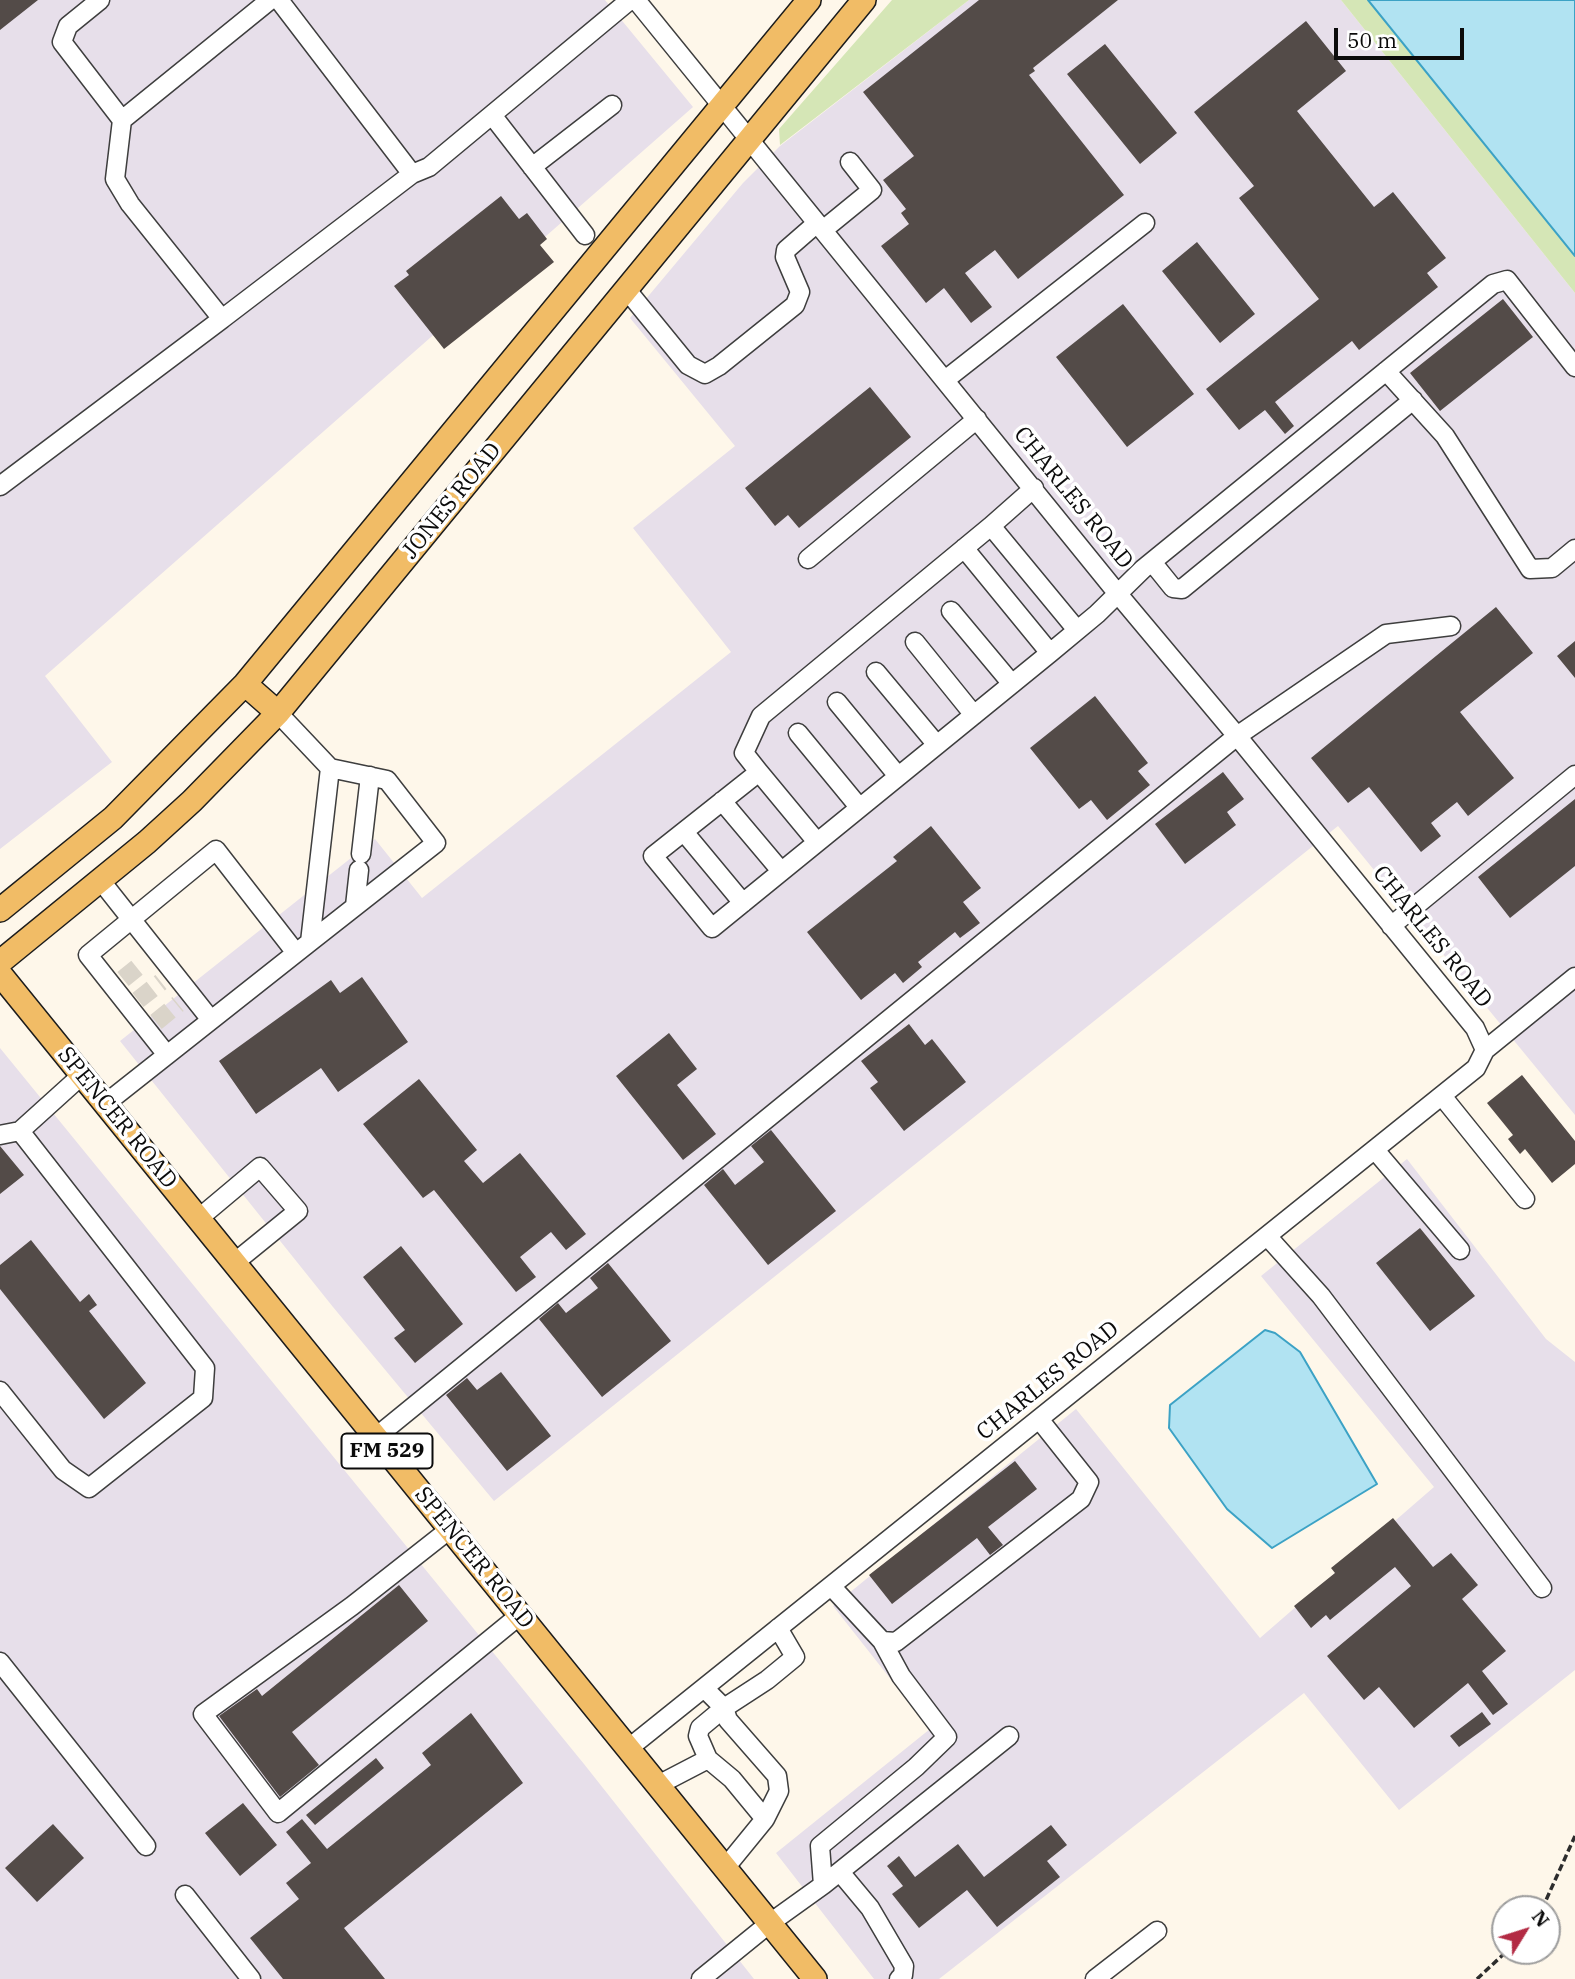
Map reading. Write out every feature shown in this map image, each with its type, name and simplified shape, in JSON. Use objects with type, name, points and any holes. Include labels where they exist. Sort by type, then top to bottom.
[{"type":"main road","name":"JONES ROAD","points":[[0,910],[113,818],[245,684],[809,0]]},
{"type":"main road","name":"JONES ROAD","points":[[0,962],[101,881],[192,801],[278,713],[864,0]]},
{"type":"main road","points":[[245,684],[278,713]]},
{"type":"main road","name":"SPENCER ROAD","points":[[0,974],[815,1979]]},
{"type":"street","points":[[100,0],[68,26],[62,43],[122,120]]},
{"type":"street","points":[[222,319],[130,204],[115,179],[122,120],[270,0]]},
{"type":"street","points":[[279,0],[412,174]]},
{"type":"street","points":[[0,486],[412,174],[429,167],[630,0]]},
{"type":"street","name":"CHARLES ROAD","points":[[629,1748],[1442,1096],[1476,1068],[1485,1050],[1475,1028],[1118,594],[636,0]]},
{"type":"street","points":[[533,167],[612,105]]},
{"type":"street","points":[[492,115],[585,235]]},
{"type":"street","points":[[626,289],[688,365],[705,374],[719,366],[795,304],[800,292],[785,257],[786,250],[872,190],[850,162]]},
{"type":"street","points":[[946,380],[1145,223]]},
{"type":"street","points":[[759,772],[653,856],[712,928],[1077,631],[1152,562],[1493,284],[1507,280],[1575,367]]},
{"type":"street","points":[[1386,370],[1445,436],[1530,569],[1552,568],[1575,549]]},
{"type":"street","points":[[1152,562],[1173,588],[1182,589],[1413,400]]},
{"type":"street","points":[[808,559],[977,419]]},
{"type":"street","points":[[817,842],[744,753],[761,716],[1034,488]]},
{"type":"street","points":[[991,526],[1077,631]]},
{"type":"street","points":[[964,548],[1050,653]]},
{"type":"street","points":[[951,611],[1012,684]]},
{"type":"street","points":[[376,1437],[1237,736],[1386,634],[1451,626]]},
{"type":"street","points":[[915,642],[974,715]]},
{"type":"street","points":[[876,671],[937,745]]},
{"type":"street","points":[[837,702],[898,776]]},
{"type":"street","points":[[105,1104],[436,843],[387,780],[330,768],[278,713]]},
{"type":"street","points":[[798,733],[859,807]]},
{"type":"street","points":[[303,947],[330,768]]},
{"type":"street","points":[[1391,926],[1575,775]]},
{"type":"street","points":[[355,906],[370,776]]},
{"type":"street","points":[[722,801],[781,871]]},
{"type":"street","points":[[684,832],[743,903]]},
{"type":"street","points":[[167,1055],[151,1025],[118,982],[88,955],[216,850],[303,947]]},
{"type":"street","points":[[101,881],[132,920],[150,957],[184,999],[211,1020]]},
{"type":"street","points":[[1485,1050],[1575,977]]},
{"type":"street","points":[[0,1135],[20,1131],[82,1075]]},
{"type":"street","points":[[1442,1096],[1525,1199]]},
{"type":"street","points":[[0,1391],[64,1471],[89,1488],[203,1398],[205,1378],[205,1368],[20,1131]]},
{"type":"street","points":[[1375,1150],[1460,1250]]},
{"type":"street","points":[[198,1219],[260,1167],[298,1211],[234,1262]]},
{"type":"street","points":[[1267,1236],[1321,1296],[1542,1588]]},
{"type":"street","points":[[882,1641],[896,1642],[1082,1499],[1089,1482],[1039,1419]]},
{"type":"street","points":[[450,1529],[352,1606],[203,1714],[278,1813],[520,1615]]},
{"type":"street","points":[[823,1885],[820,1846],[916,1767],[947,1737],[901,1676],[882,1641],[831,1586]]},
{"type":"street","points":[[765,1819],[732,1779],[708,1759],[698,1736],[700,1728],[724,1708],[767,1680],[795,1657],[778,1628]]},
{"type":"street","points":[[0,1662],[146,1846]]},
{"type":"street","points":[[704,1688],[724,1708],[728,1720],[777,1776],[779,1791],[765,1819],[725,1868]]},
{"type":"street","points":[[701,1979],[1009,1736]]},
{"type":"street","points":[[658,1785],[708,1759]]},
{"type":"street","points":[[840,1872],[870,1908],[904,1966],[903,1975],[899,1979]]},
{"type":"street","points":[[185,1895],[251,1979]]},
{"type":"street","points":[[1096,1979],[1157,1931]]},
{"type":"path","points":[[1548,1895],[1575,1836]]},
{"type":"path","points":[[1477,1979],[1492,1965]]},
{"type":"shaded area","points":[[0,0],[605,0],[693,107],[45,676],[112,762],[0,849]]},
{"type":"shaded area","points":[[969,0],[1341,0],[1575,293],[1575,1115],[1338,826],[494,1501],[333,1307],[120,1041],[375,839],[422,898],[731,652],[633,528],[735,446],[630,318],[743,183],[780,146]]},
{"type":"shaded area","points":[[0,1048],[584,1764],[754,1979],[0,1979]]},
{"type":"shaded area","points":[[1407,1159],[1546,1339],[1575,1362],[1575,1670],[1399,1810],[1304,1693],[939,1979],[874,1979],[776,1853],[930,1729],[833,1606],[1076,1409],[1260,1638],[1434,1487],[1261,1276]]},
{"type":"green space","points":[[892,0],[969,0],[780,145],[779,129]]},
{"type":"green space","points":[[1341,0],[1575,0],[1575,293]]},
{"type":"water","points":[[1368,0],[1575,0],[1575,256]]},
{"type":"water","points":[[1265,1330],[1275,1333],[1300,1352],[1377,1484],[1272,1548],[1227,1509],[1169,1428],[1170,1405]]},
{"type":"building","points":[[0,0],[38,0],[0,30]]},
{"type":"building","points":[[979,0],[1118,0],[1033,68],[1035,71],[1029,75],[1124,195],[1018,279],[995,250],[965,273],[992,307],[971,323],[944,288],[926,303],[881,246],[909,224],[901,213],[906,209],[883,180],[914,156],[863,92]]},
{"type":"building","points":[[1306,21],[1346,71],[1297,111],[1374,207],[1393,192],[1446,258],[1427,273],[1438,287],[1359,350],[1352,341],[1275,402],[1294,426],[1285,434],[1265,410],[1239,430],[1206,389],[1319,299],[1239,198],[1254,186],[1194,112]]},
{"type":"building","points":[[1105,44],[1177,133],[1140,164],[1067,74]]},
{"type":"building","points":[[501,196],[519,219],[527,213],[547,239],[540,245],[554,262],[444,349],[394,286],[409,275],[406,271]]},
{"type":"building","points":[[1197,242],[1255,314],[1220,343],[1162,271]]},
{"type":"building","points":[[1503,299],[1533,337],[1440,411],[1410,373]]},
{"type":"building","points":[[1123,304],[1194,394],[1127,447],[1056,357]]},
{"type":"building","points":[[870,387],[911,437],[799,528],[788,515],[775,526],[745,488]]},
{"type":"building","points":[[1496,607],[1533,653],[1460,712],[1514,778],[1468,816],[1457,802],[1431,823],[1441,836],[1421,852],[1369,787],[1348,803],[1311,758]]},
{"type":"building","points":[[1575,641],[1575,678],[1557,656]]},
{"type":"building","points":[[1095,696],[1148,763],[1138,771],[1150,785],[1107,820],[1091,800],[1079,809],[1030,748]]},
{"type":"building","points":[[1223,772],[1244,799],[1227,812],[1236,825],[1185,864],[1155,824]]},
{"type":"building","points":[[1575,799],[1575,866],[1510,918],[1478,877]]},
{"type":"building","points":[[931,826],[981,888],[963,902],[980,923],[960,938],[955,932],[918,962],[922,967],[903,983],[895,973],[861,1000],[807,932],[897,861],[893,857]]},
{"type":"building","points":[[362,977],[408,1042],[338,1092],[321,1068],[256,1114],[219,1061],[331,980],[340,993]]},
{"type":"building","points":[[909,1024],[925,1045],[932,1039],[966,1082],[904,1131],[870,1088],[878,1082],[861,1061]]},
{"type":"building","points":[[669,1033],[697,1069],[677,1085],[716,1134],[683,1160],[616,1076]]},
{"type":"building","points":[[1522,1075],[1575,1141],[1575,1164],[1552,1183],[1525,1149],[1520,1154],[1508,1139],[1513,1135],[1487,1103]]},
{"type":"building","points":[[419,1079],[477,1150],[464,1161],[483,1183],[520,1153],[586,1234],[566,1250],[551,1232],[520,1257],[536,1277],[516,1292],[434,1190],[423,1198],[363,1124]]},
{"type":"building","points":[[771,1130],[836,1211],[768,1265],[704,1185],[723,1169],[735,1185],[764,1162],[751,1146]]},
{"type":"building","points":[[0,1146],[24,1175],[0,1194]]},
{"type":"building","points":[[1420,1228],[1475,1296],[1430,1331],[1376,1263]]},
{"type":"building","points":[[31,1240],[80,1302],[89,1294],[97,1305],[89,1311],[146,1383],[104,1419],[0,1289],[0,1265]]},
{"type":"building","points":[[401,1246],[463,1324],[415,1363],[394,1338],[405,1330],[363,1277]]},
{"type":"building","points":[[608,1263],[671,1341],[602,1397],[539,1319],[558,1303],[566,1313],[598,1288],[590,1278]]},
{"type":"building","points":[[501,1372],[551,1436],[507,1471],[446,1395],[467,1378],[477,1390]]},
{"type":"building","points":[[1015,1461],[1037,1489],[988,1527],[1003,1545],[990,1555],[977,1538],[892,1604],[869,1575]]},
{"type":"building","points":[[1393,1518],[1433,1567],[1451,1553],[1478,1585],[1462,1599],[1506,1651],[1482,1671],[1508,1704],[1493,1715],[1468,1683],[1414,1728],[1379,1687],[1364,1700],[1327,1656],[1411,1586],[1395,1567],[1330,1620],[1326,1615],[1311,1628],[1294,1606],[1335,1573],[1331,1568]]},
{"type":"building","points":[[399,1585],[428,1621],[292,1732],[319,1765],[280,1797],[219,1716],[257,1689],[262,1696]]},
{"type":"building","points":[[1482,1712],[1491,1724],[1459,1747],[1450,1736]]},
{"type":"building","points":[[471,1713],[523,1783],[344,1928],[385,1979],[283,1979],[250,1938],[299,1899],[286,1883],[311,1863],[286,1832],[302,1819],[327,1849],[431,1765],[422,1753]]},
{"type":"building","points":[[376,1758],[384,1768],[315,1825],[306,1815]]},
{"type":"building","points":[[243,1803],[277,1845],[240,1876],[205,1833]]},
{"type":"building","points":[[53,1824],[84,1858],[37,1902],[5,1868]]},
{"type":"building","points":[[1051,1825],[1067,1845],[1047,1861],[1060,1877],[997,1927],[967,1890],[919,1928],[892,1894],[903,1886],[887,1866],[899,1856],[915,1877],[958,1844],[984,1877]]},
{"type":"tunnel","points":[[123,979],[144,962]]},
{"type":"tunnel","points":[[138,1000],[161,982]]},
{"type":"tunnel","points":[[156,1022],[178,1004]]}]
